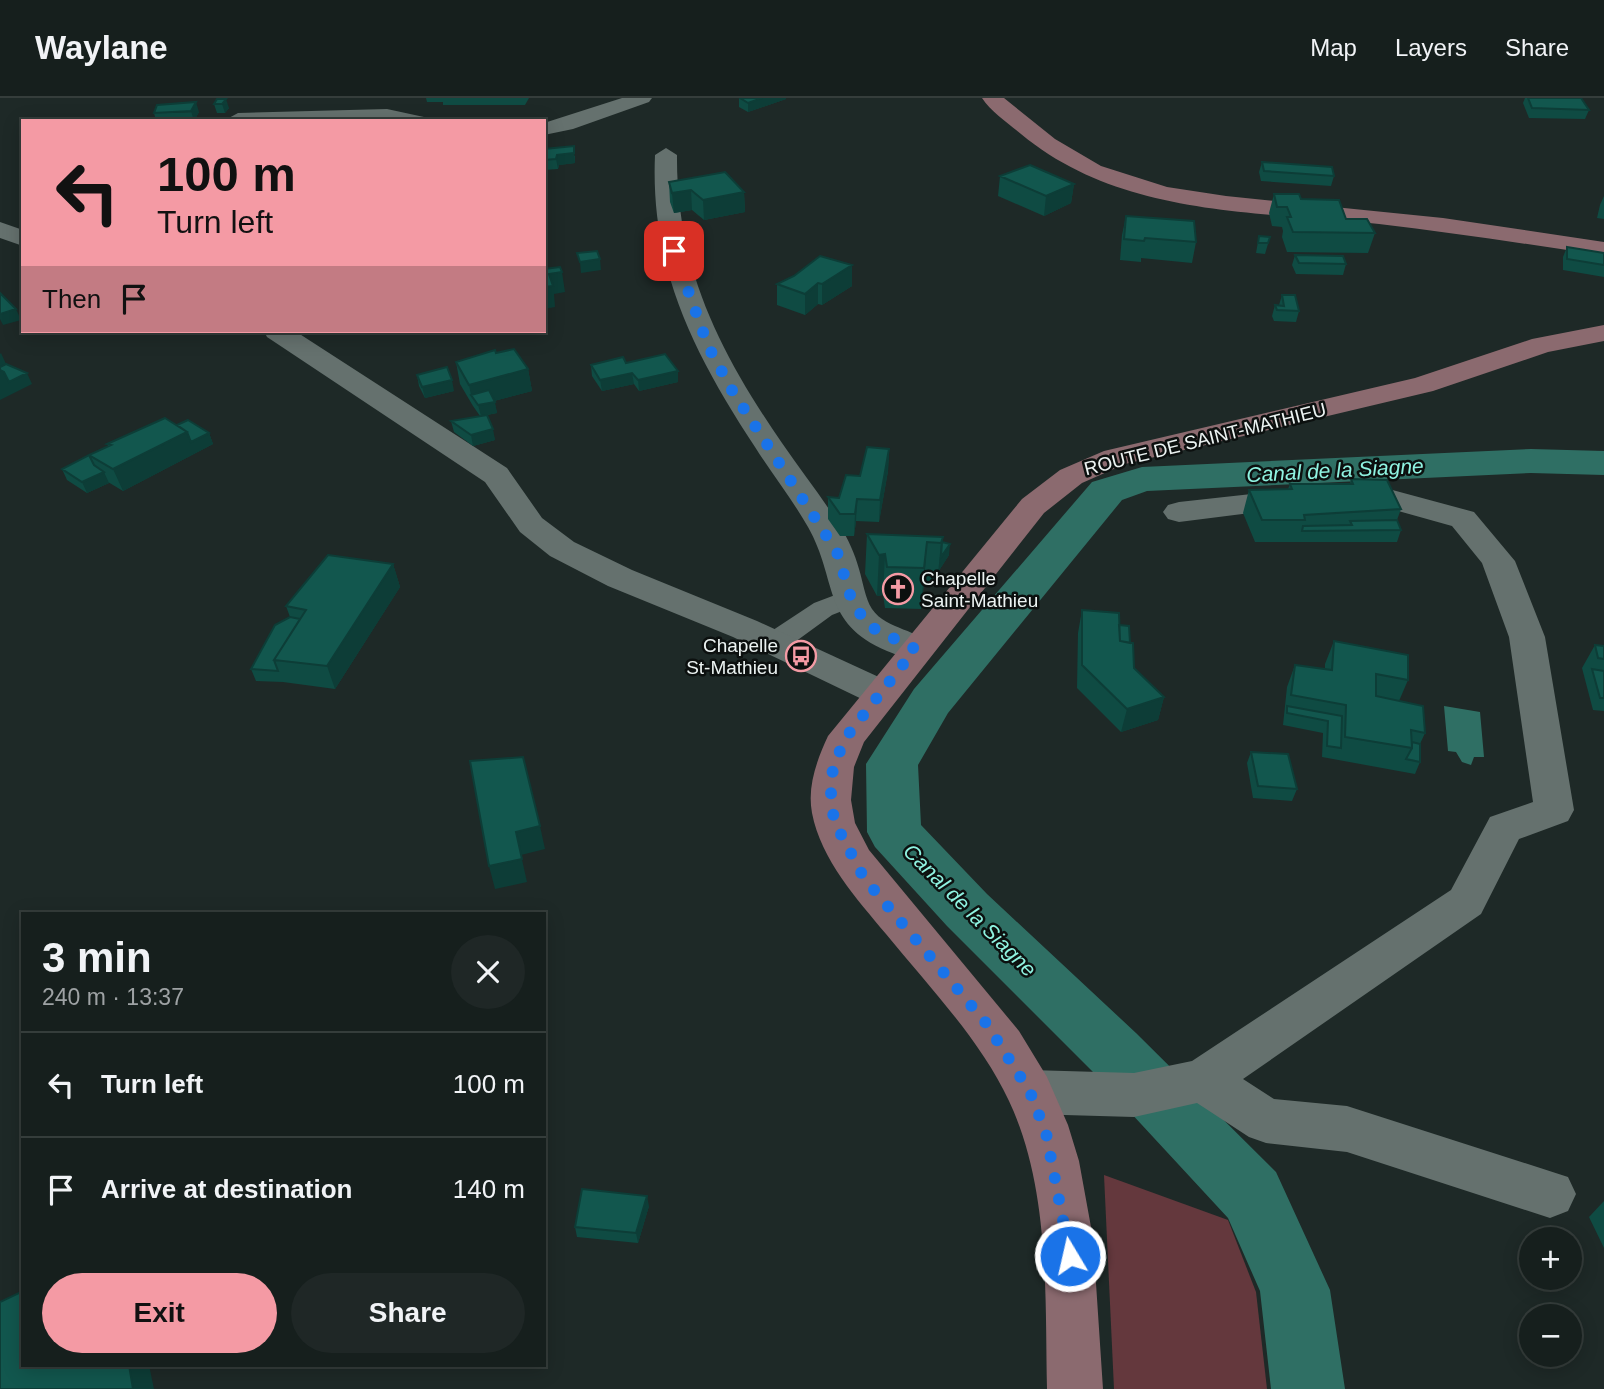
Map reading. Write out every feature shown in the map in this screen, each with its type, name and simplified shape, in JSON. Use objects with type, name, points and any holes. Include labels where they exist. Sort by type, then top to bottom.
[{"type":"street","points":[[546,129],[566,125],[642,98]]},
{"type":"street","points":[[992,98],[1048,145],[1076,163],[1109,178],[1146,189],[1194,198],[1395,219],[1604,249]]},
{"type":"street","points":[[238,119],[387,115],[407,119]]},
{"type":"street","points":[[666,155],[663,189],[674,251],[708,346],[733,392],[837,552],[851,598],[867,625],[915,649]]},
{"type":"street","points":[[0,229],[21,238]]},
{"type":"street","name":"ROUTE DE SAINT-MATHIEU","points":[[1075,1389],[1070,1256],[1046,1133],[1030,1092],[986,1023],[864,878],[834,821],[831,794],[833,766],[847,736],[1032,506],[1054,485],[1080,469],[1115,457],[1423,385],[1542,345],[1604,332]]},
{"type":"street","points":[[280,333],[496,475],[531,525],[562,549],[621,578],[881,692]]},
{"type":"street","points":[[1030,1092],[1134,1095],[1194,1082],[1466,902],[1504,828],[1554,810],[1527,637],[1497,561],[1464,519],[1385,497],[1289,499],[1179,512]]},
{"type":"street","points":[[1194,1082],[1266,1121],[1347,1129],[1550,1194]]},
{"type":"lane","points":[[774,643],[823,609],[851,598]]},
{"type":"shaded area","points":[[1444,706],[1480,712],[1484,757],[1474,757],[1471,765],[1462,762],[1456,752],[1448,751]]},
{"type":"shaded area","points":[[1104,1175],[1228,1220],[1256,1292],[1267,1389],[1114,1389]]},
{"type":"building","points":[[740,98],[762,98],[748,103]]},
{"type":"building","points":[[1528,98],[1581,98],[1589,110],[1532,108]]},
{"type":"building","points":[[217,99],[226,99],[222,104],[214,104]]},
{"type":"building","points":[[196,102],[191,111],[154,113],[157,105]]},
{"type":"building","points":[[574,146],[574,153],[546,160],[546,149]]},
{"type":"building","points":[[1262,162],[1332,167],[1334,176],[1264,171]]},
{"type":"building","points":[[1030,165],[1074,184],[1046,196],[1000,176]]},
{"type":"building","points":[[725,172],[744,192],[703,200],[691,190],[672,193],[669,182]]},
{"type":"building","points":[[1274,194],[1299,194],[1301,199],[1339,200],[1346,219],[1367,219],[1375,233],[1293,232],[1287,217],[1291,217],[1287,207],[1277,207]]},
{"type":"building","points":[[1126,216],[1194,221],[1196,242],[1124,239]]},
{"type":"building","points":[[1259,236],[1270,237],[1268,243],[1258,243]]},
{"type":"building","points":[[1567,247],[1604,253],[1604,265],[1567,259]]},
{"type":"building","points":[[597,251],[600,259],[580,262],[577,253]]},
{"type":"building","points":[[1295,255],[1343,256],[1346,264],[1299,263]]},
{"type":"building","points":[[820,256],[852,265],[822,284],[818,283],[805,294],[777,284],[794,276]]},
{"type":"building","points":[[560,267],[562,272],[549,274],[553,286],[546,287],[546,269]]},
{"type":"building","points":[[0,293],[16,309],[0,314]]},
{"type":"building","points":[[1282,295],[1295,295],[1299,311],[1277,310],[1275,305],[1284,306]]},
{"type":"building","points":[[514,349],[528,369],[469,385],[456,362],[495,350],[496,353]]},
{"type":"building","points":[[665,354],[678,371],[638,380],[632,373],[600,380],[591,365],[623,357],[626,363]]},
{"type":"building","points":[[6,364],[27,373],[9,382],[0,370],[0,367]]},
{"type":"building","points":[[447,367],[452,380],[422,387],[417,375]]},
{"type":"building","points":[[489,390],[495,402],[478,405],[471,395]]},
{"type":"building","points":[[487,415],[493,429],[471,435],[451,421]]},
{"type":"building","points":[[165,418],[187,432],[113,469],[89,455],[111,445],[107,444]]},
{"type":"building","points":[[188,420],[209,433],[191,442],[187,432],[177,425]]},
{"type":"building","points":[[867,447],[889,449],[880,500],[857,499],[855,514],[840,514],[828,497],[839,498],[846,475],[860,476]]},
{"type":"building","points":[[89,455],[94,465],[104,472],[82,482],[62,469]]},
{"type":"building","points":[[1351,479],[1387,480],[1401,509],[1304,515],[1305,520],[1262,520],[1249,490],[1292,489],[1290,484],[1353,484]]},
{"type":"building","points":[[1397,520],[1401,530],[1302,531],[1303,526],[1352,525],[1350,521]]},
{"type":"building","points":[[867,534],[943,537],[941,543],[927,542],[924,568],[887,567],[885,554],[879,555]]},
{"type":"building","points":[[942,542],[950,544],[941,557]]},
{"type":"building","points":[[328,555],[393,564],[327,666],[274,660],[306,610],[286,606]]},
{"type":"building","points":[[1082,610],[1119,613],[1120,641],[1133,643],[1134,668],[1164,697],[1127,709],[1082,665]]},
{"type":"building","points":[[290,617],[300,619],[274,660],[278,671],[251,669],[275,625]]},
{"type":"building","points":[[1119,625],[1129,626],[1130,643],[1120,641]]},
{"type":"building","points":[[1334,641],[1408,655],[1408,680],[1376,674],[1376,696],[1423,706],[1425,733],[1411,730],[1412,748],[1345,737],[1346,705],[1291,695],[1295,665],[1332,670]]},
{"type":"building","points":[[1595,645],[1604,646],[1604,659],[1598,658]]},
{"type":"building","points":[[1592,669],[1604,671],[1604,698],[1600,698]]},
{"type":"building","points":[[1287,706],[1342,716],[1341,748],[1327,746],[1328,721],[1287,713]]},
{"type":"building","points":[[1412,742],[1420,744],[1420,762],[1406,759]]},
{"type":"building","points":[[1251,752],[1288,754],[1297,789],[1258,786]]},
{"type":"building","points":[[523,757],[540,826],[516,832],[522,859],[489,866],[470,761]]},
{"type":"building","points":[[582,1189],[647,1196],[636,1233],[575,1227]]},
{"type":"building","points":[[21,1292],[21,1367],[129,1367],[133,1389],[0,1389],[0,1302]]},
{"type":"waterway","name":"Canal de la Siagne","points":[[1308,1389],[1295,1290],[1252,1195],[1114,1052],[967,910],[894,832],[892,764],[931,701],[1107,491],[1142,479],[1531,461],[1604,463]]},
{"type":"place","name":"Chapelle Saint-Mathieu","points":[[898,589]]},
{"type":"place","name":"Chapelle St-Mathieu","points":[[801,656]]},
{"type":"route","points":[[674,251],[708,346],[733,392],[837,552],[851,598],[867,625],[915,649],[847,736],[833,766],[831,794],[834,821],[846,849],[864,878],[986,1023],[1030,1092],[1046,1133],[1070,1256]]}]
